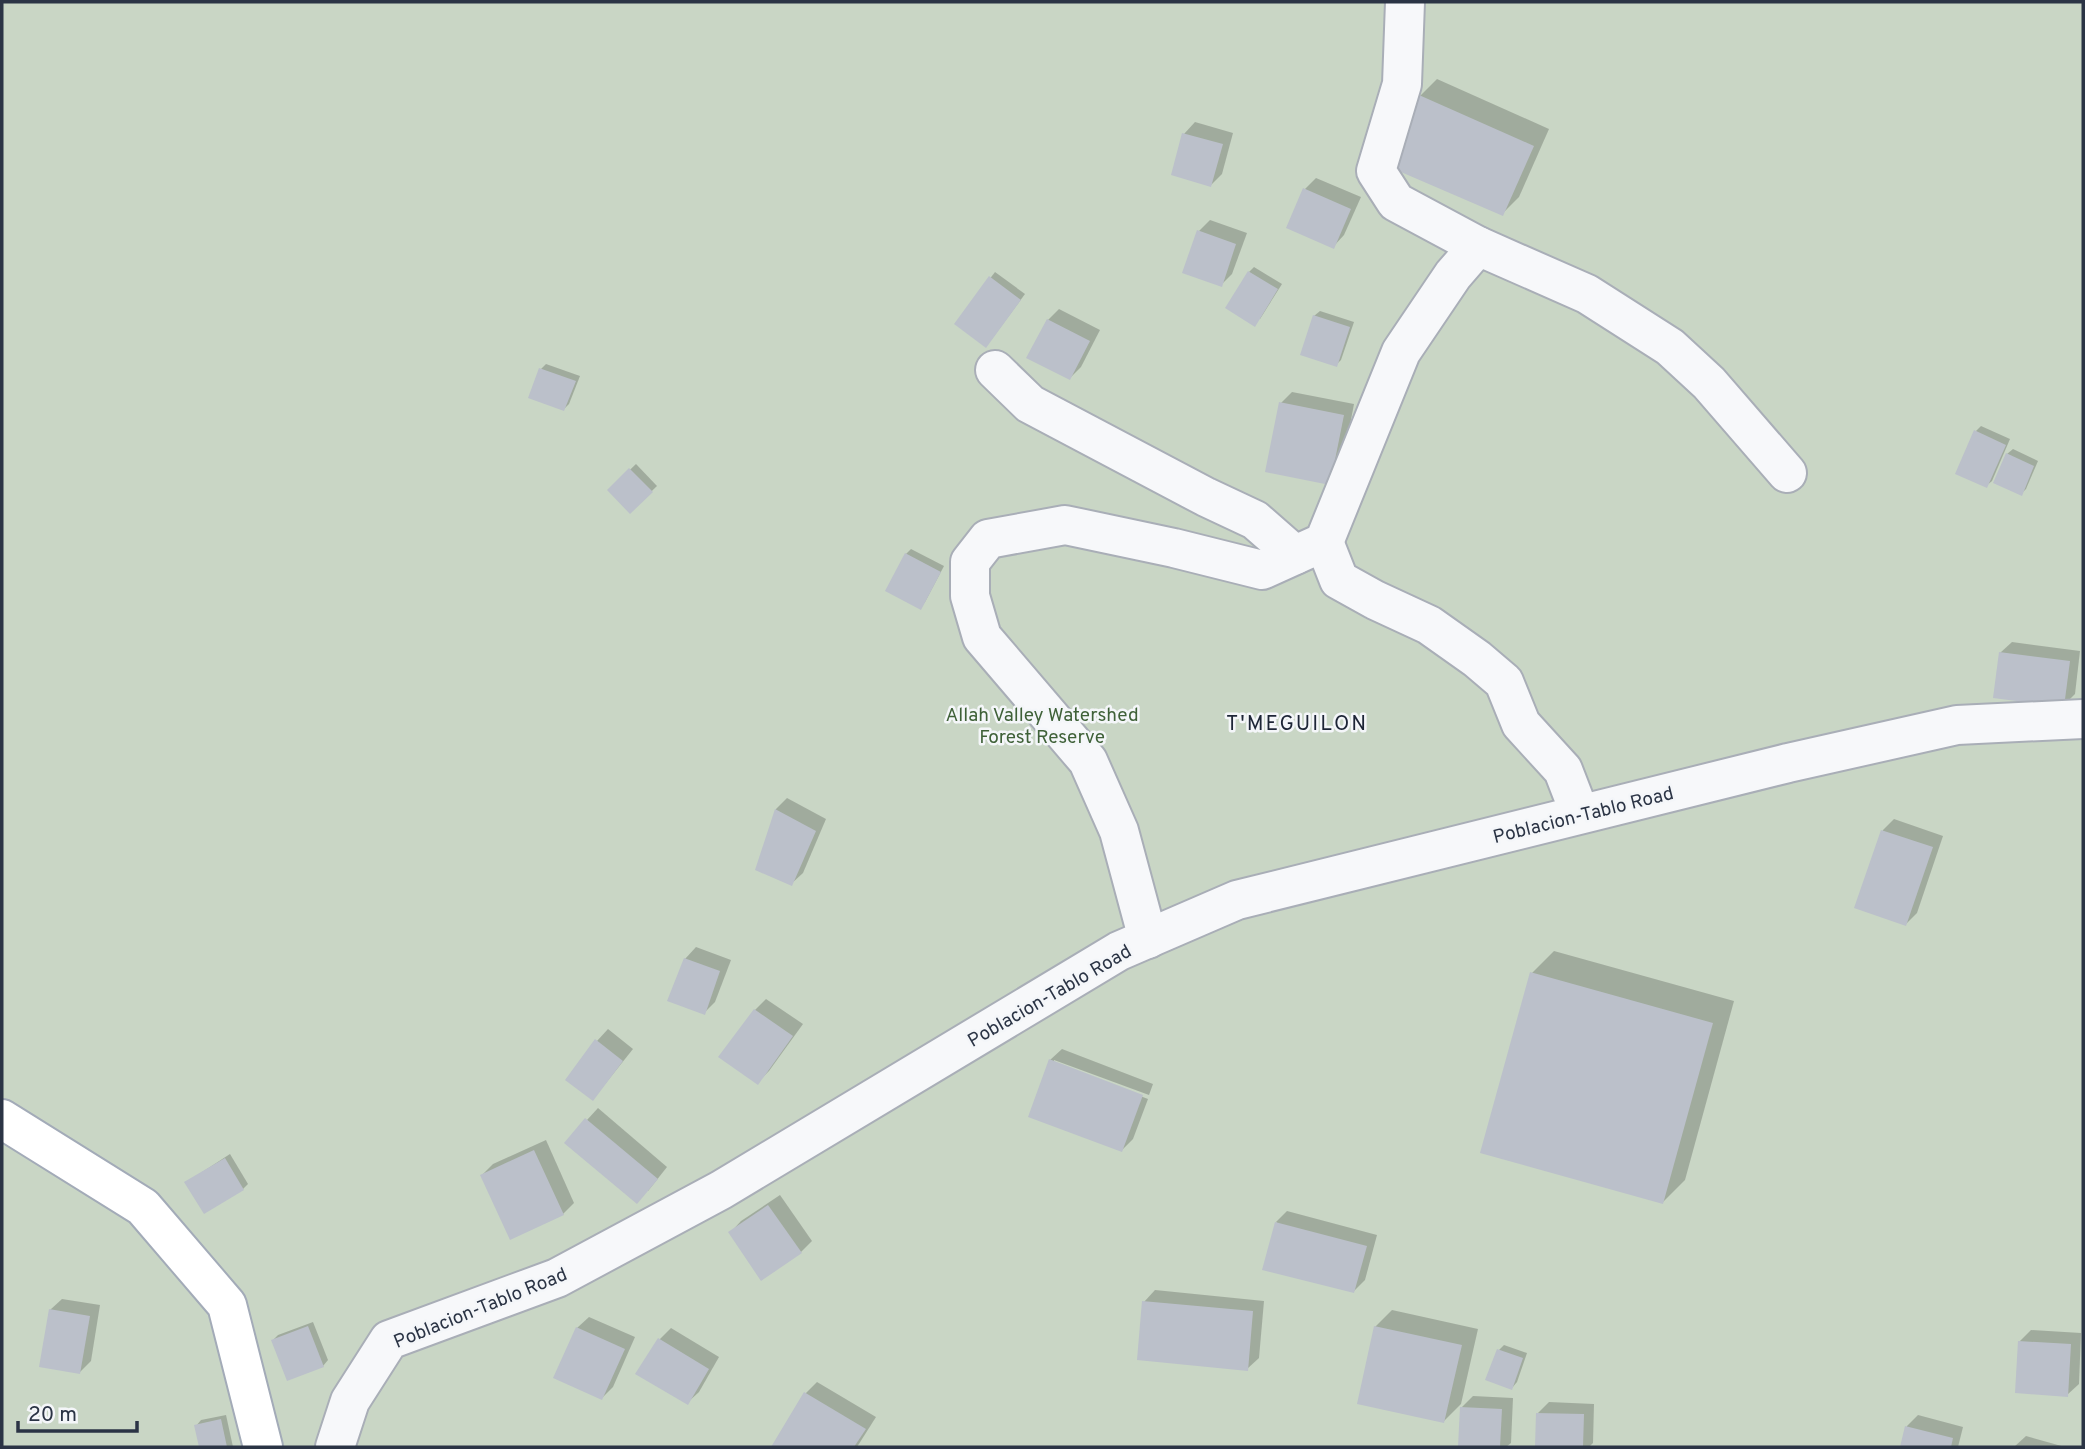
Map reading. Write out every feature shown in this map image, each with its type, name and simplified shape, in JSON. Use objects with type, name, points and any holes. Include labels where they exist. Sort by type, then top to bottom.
[{"type":"main road","points":[[2,1119],[143,1207],[227,1305],[263,1447]]},
{"type":"street","points":[[1405,2],[1402,84],[1376,171],[1396,202],[1478,246],[1587,293],[1670,347],[1709,383],[1787,473]]},
{"type":"street","points":[[1148,939],[1119,831],[1088,761],[982,637],[970,596],[970,562],[988,539],[1065,525],[1262,570],[1310,549],[1401,352],[1453,275],[1478,246]]},
{"type":"street","points":[[995,370],[1031,404],[1310,549],[1339,580],[1429,625],[1477,659],[1504,682],[1521,724],[1563,770],[1580,814]]},
{"type":"street","name":"Poblacion-Tablo Road","points":[[335,1447],[350,1401],[389,1340],[557,1278],[721,1190],[1119,951],[1237,900],[1788,762],[1957,725],[2083,719]]},
{"type":"green space","name":"Allah Valley Watershed Forest Reserve","points":[[2,2],[2083,2],[2083,1447],[2,1447]]},
{"type":"building","points":[[1419,95],[1534,146],[1503,216],[1387,166]]},
{"type":"building","points":[[1182,133],[1223,144],[1211,187],[1171,175]]},
{"type":"building","points":[[1303,188],[1351,209],[1334,249],[1286,228]]},
{"type":"building","points":[[1197,230],[1236,244],[1222,287],[1182,273]]},
{"type":"building","points":[[1248,271],[1278,289],[1255,327],[1225,308]]},
{"type":"building","points":[[989,276],[1021,300],[986,348],[954,324]]},
{"type":"building","points":[[1313,315],[1350,327],[1337,367],[1300,355]]},
{"type":"building","points":[[1047,319],[1090,341],[1070,380],[1026,358]]},
{"type":"building","points":[[539,368],[576,381],[564,411],[528,398]]},
{"type":"building","points":[[1279,402],[1344,415],[1330,485],[1265,472]]},
{"type":"building","points":[[1974,430],[2006,445],[1987,488],[1955,474]]},
{"type":"building","points":[[2006,453],[2034,466],[2022,496],[1993,483]]},
{"type":"building","points":[[629,468],[653,492],[630,514],[607,490]]},
{"type":"building","points":[[905,553],[941,572],[921,610],[885,591]]},
{"type":"building","points":[[1999,652],[2070,661],[2064,707],[1993,698]]},
{"type":"building","points":[[775,809],[816,831],[792,886],[755,870]]},
{"type":"building","points":[[1881,830],[1933,847],[1906,926],[1854,908]]},
{"type":"building","points":[[684,958],[720,971],[705,1015],[667,1001]]},
{"type":"building","points":[[1530,972],[1713,1023],[1663,1204],[1480,1153]]},
{"type":"building","points":[[754,1009],[793,1036],[758,1085],[718,1057]]},
{"type":"building","points":[[595,1039],[623,1061],[593,1101],[565,1080]]},
{"type":"building","points":[[1049,1059],[1143,1095],[1122,1152],[1028,1117]]},
{"type":"building","points":[[585,1118],[658,1179],[637,1204],[564,1143]]},
{"type":"building","points":[[534,1150],[564,1215],[510,1240],[480,1175]]},
{"type":"building","points":[[225,1158],[244,1190],[204,1214],[184,1182]]},
{"type":"building","points":[[768,1205],[802,1253],[761,1281],[728,1232]]},
{"type":"building","points":[[1275,1222],[1367,1246],[1354,1293],[1262,1270]]},
{"type":"building","points":[[1142,1301],[1253,1311],[1248,1371],[1137,1360]]},
{"type":"building","points":[[49,1309],[90,1316],[80,1374],[39,1367]]},
{"type":"building","points":[[308,1326],[324,1367],[287,1381],[271,1340]]},
{"type":"building","points":[[1374,1326],[1462,1345],[1444,1423],[1357,1404]]},
{"type":"building","points":[[576,1327],[625,1349],[602,1400],[553,1378]]},
{"type":"building","points":[[658,1338],[709,1369],[688,1405],[635,1374]]},
{"type":"building","points":[[2018,1341],[2071,1344],[2068,1397],[2015,1393]]},
{"type":"building","points":[[1497,1349],[1523,1358],[1512,1390],[1485,1380]]},
{"type":"building","points":[[804,1392],[866,1429],[854,1447],[771,1447]]},
{"type":"building","points":[[1460,1407],[1502,1409],[1500,1447],[1458,1447]]},
{"type":"building","points":[[1536,1413],[1584,1414],[1583,1447],[1535,1447]]},
{"type":"building","points":[[221,1419],[227,1447],[199,1447],[194,1425]]},
{"type":"building","points":[[1905,1426],[1953,1438],[1951,1447],[1900,1447]]},
{"type":"district","name":"T'MEGUILON","points":[[1297,723]]}]
